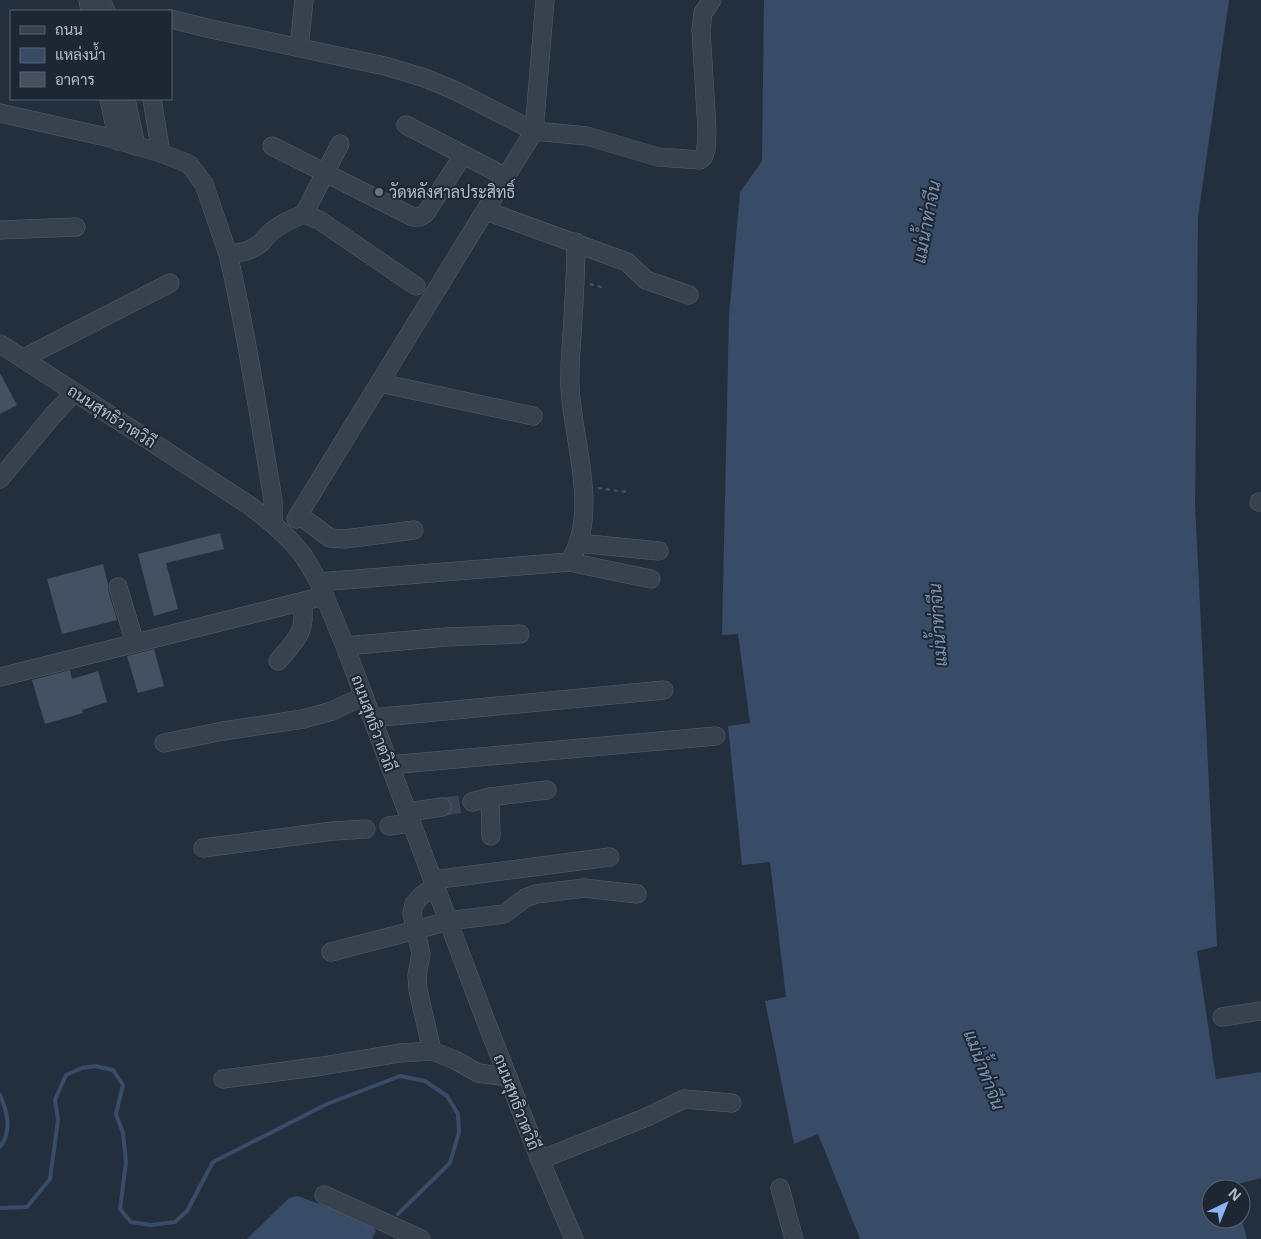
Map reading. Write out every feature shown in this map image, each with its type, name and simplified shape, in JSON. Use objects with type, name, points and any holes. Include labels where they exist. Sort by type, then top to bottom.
[{"type":"street","points":[[299,47],[304,0]]},
{"type":"street","points":[[292,521],[380,383],[423,291],[486,211],[534,131],[545,0]]},
{"type":"street","points":[[172,19],[385,66],[424,78],[456,91],[534,131],[587,136],[658,157],[700,160],[706,150],[707,130],[701,30],[703,13],[712,0]]},
{"type":"street","points":[[109,100],[118,141]]},
{"type":"street","points":[[126,100],[136,146]]},
{"type":"street","points":[[152,100],[161,153]]},
{"type":"street","points":[[0,113],[118,141],[161,153],[189,164],[204,184],[234,277],[273,500],[292,521],[330,538],[345,539],[414,530]]},
{"type":"street","points":[[406,125],[506,177]]},
{"type":"street","points":[[228,254],[241,254],[253,248],[262,242],[270,232],[289,220],[304,214],[340,144]]},
{"type":"street","points":[[272,146],[413,216],[420,217],[426,213],[463,155]]},
{"type":"street","points":[[486,211],[628,262],[646,280],[689,295]]},
{"type":"street","points":[[304,214],[319,220],[423,291]]},
{"type":"street","points":[[0,230],[76,227]]},
{"type":"street","points":[[568,562],[575,552],[578,543],[583,517],[584,486],[570,387],[576,280],[576,242]]},
{"type":"street","points":[[8,352],[170,283]]},
{"type":"street","name":"ถนนสุทธิวาตวิถี","points":[[8,352],[75,392],[249,505],[292,521],[303,555],[322,589],[345,646],[540,1160],[574,1239]]},
{"type":"street","points":[[380,383],[533,416]]},
{"type":"street","points":[[0,479],[54,414],[75,392]]},
{"type":"street","points":[[273,500],[293,506],[292,521]]},
{"type":"street","points":[[578,543],[659,551]]},
{"type":"street","points":[[0,677],[302,602],[322,589],[568,562],[651,579]]},
{"type":"street","points":[[118,586],[135,643]]},
{"type":"street","points":[[278,661],[293,644],[302,629],[304,619],[302,602]]},
{"type":"street","points":[[345,646],[446,637],[520,634]]},
{"type":"street","points":[[372,718],[664,690]]},
{"type":"street","points":[[164,743],[223,731],[303,719],[332,711],[364,696]]},
{"type":"street","points":[[389,765],[716,736]]},
{"type":"street","points":[[472,802],[490,797],[547,790]]},
{"type":"street","points":[[490,797],[491,836]]},
{"type":"street","points":[[389,826],[442,806]]},
{"type":"street","points":[[203,848],[333,831],[366,829]]},
{"type":"street","points":[[432,1051],[418,990],[417,975],[421,954],[412,912],[414,904],[421,896],[434,883],[610,857]]},
{"type":"street","points":[[331,952],[448,920],[504,914],[525,898],[536,894],[584,888],[637,894]]},
{"type":"street","points":[[1222,1017],[1261,1011]]},
{"type":"street","points":[[223,1079],[324,1066],[400,1053],[432,1051],[455,1060],[478,1073],[508,1077]]},
{"type":"street","points":[[540,1160],[648,1117],[684,1099],[732,1103]]},
{"type":"street","points":[[780,1188],[794,1239]]},
{"type":"street","points":[[324,1194],[421,1239]]},
{"type":"path","points":[[584,486],[627,492]]},
{"type":"water","name":"แม่น้ำท่าจีน","points":[[764,0],[1229,0],[1198,217],[1195,505],[1217,946],[1197,951],[1216,1079],[1261,1072],[1261,1178],[1251,1180],[1201,1179],[1201,1229],[1244,1229],[1247,1239],[860,1239],[818,1134],[794,1144],[765,1001],[786,997],[770,862],[742,865],[728,726],[750,723],[738,634],[722,635],[729,316],[740,192],[762,161]]},
{"type":"water","points":[[297,1196],[366,1220],[376,1231],[372,1239],[247,1239],[289,1198]]},
{"type":"building","points":[[0,373],[17,405],[0,414]]},
{"type":"building","points":[[220,533],[224,549],[166,563],[178,609],[154,616],[138,554]]},
{"type":"building","points":[[103,564],[117,620],[62,634],[47,579]]},
{"type":"building","points":[[154,649],[164,686],[138,693],[127,656]]},
{"type":"building","points":[[70,670],[72,679],[98,671],[107,702],[82,710],[83,713],[45,724],[32,680]]},
{"type":"waterway","points":[[0,1208],[27,1207],[50,1179],[58,1120],[55,1100],[66,1075],[82,1068],[95,1066],[113,1070],[123,1085],[116,1114],[123,1133],[126,1162],[120,1209],[131,1222],[150,1225],[175,1222],[187,1211],[213,1162],[327,1104],[400,1076],[425,1081],[447,1096],[458,1114],[459,1132],[450,1163],[398,1214]]},
{"type":"waterway","points":[[0,1095],[8,1122],[6,1135],[0,1147]]},
{"type":"tunnel","points":[[442,807],[472,802]]},
{"type":"place","name":"วัดหลังศาลประสิทธิ์","points":[[379,192]]}]
